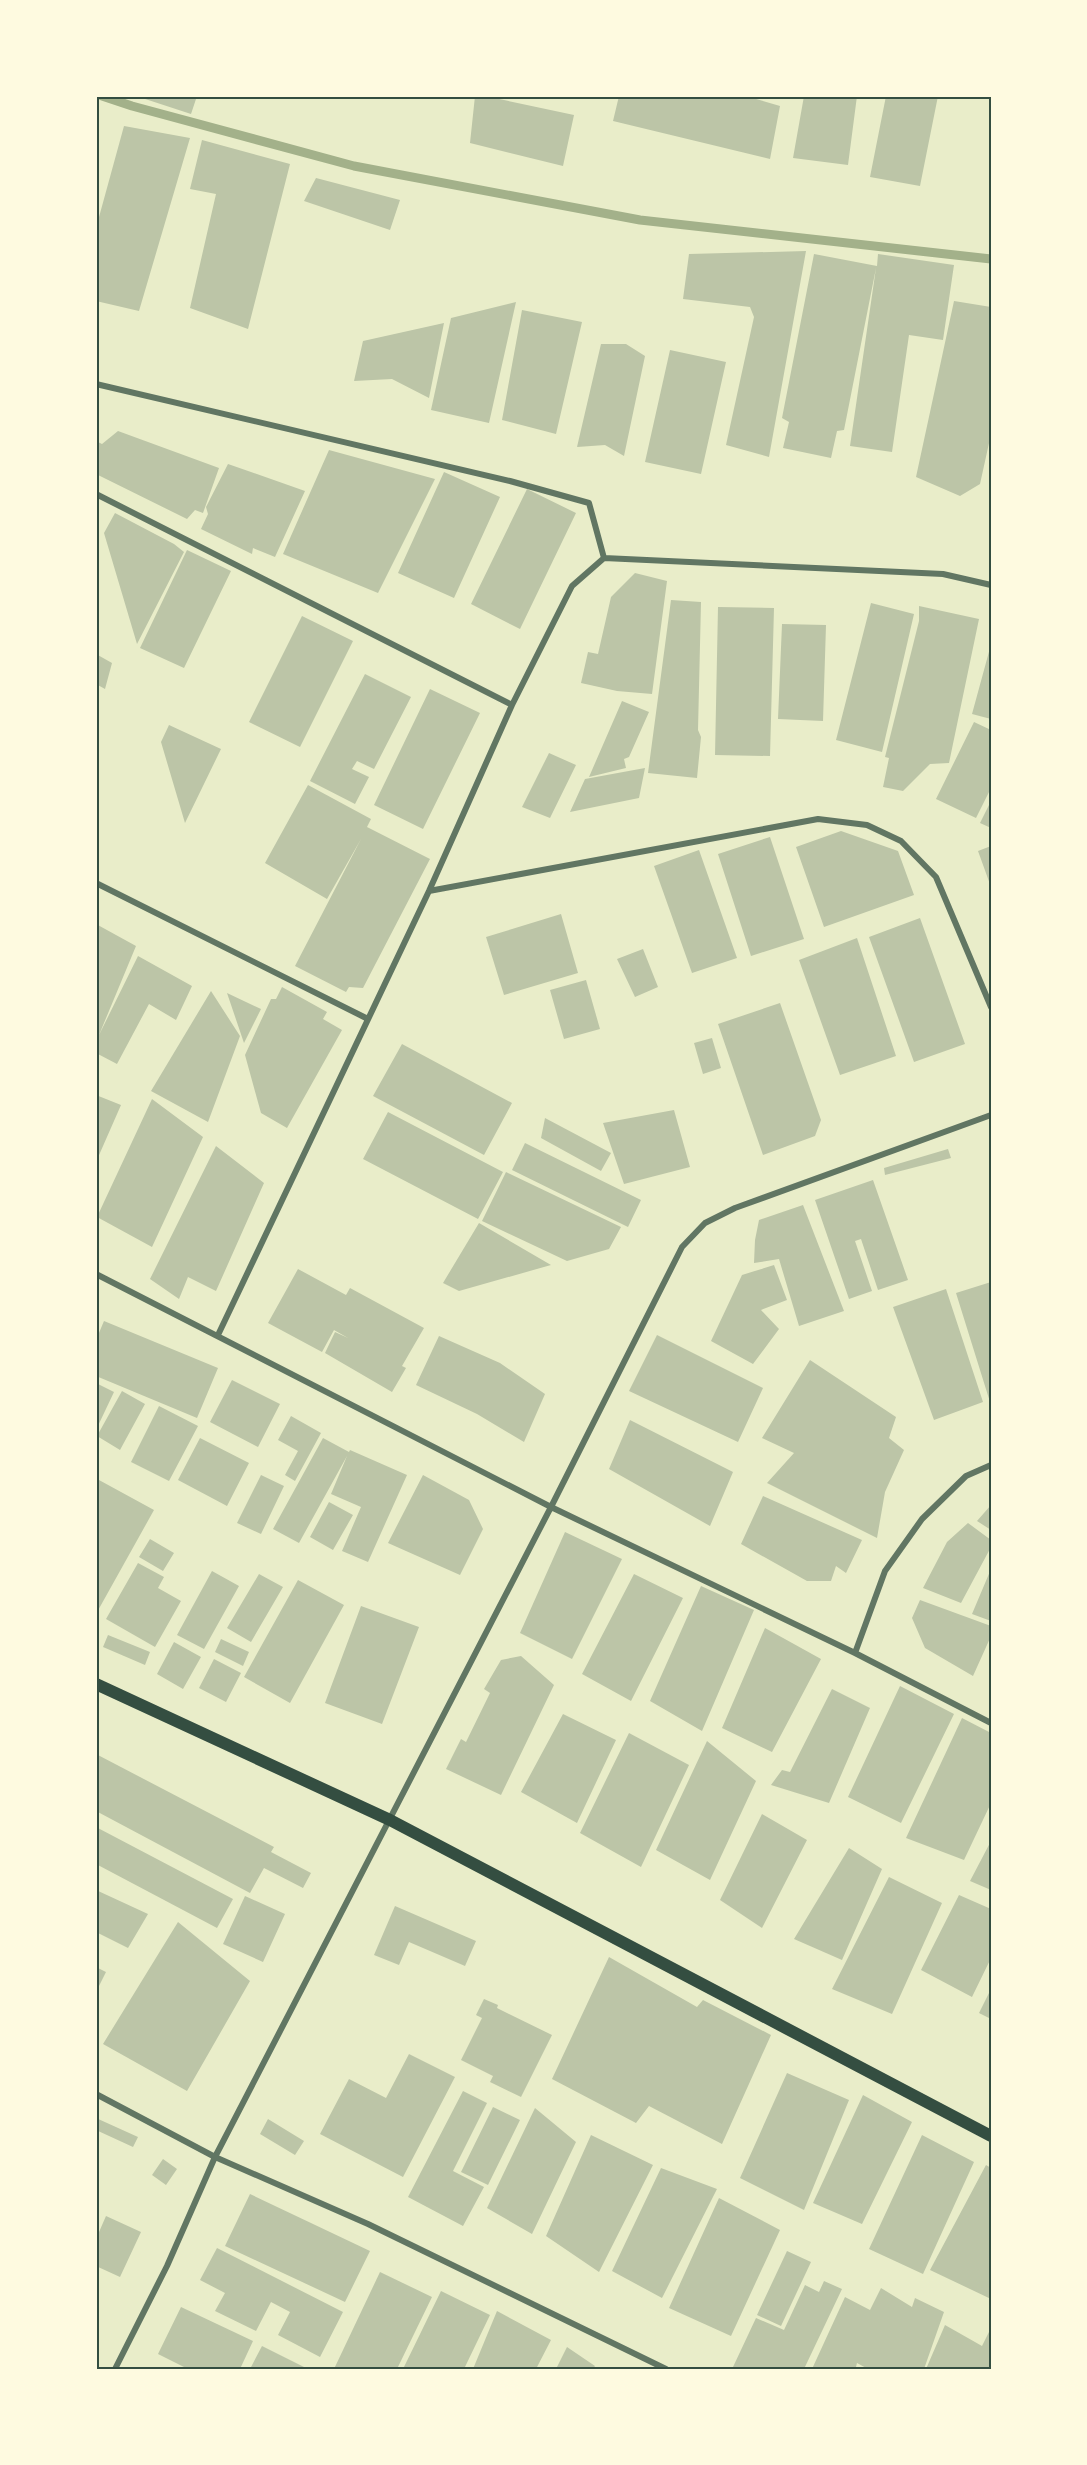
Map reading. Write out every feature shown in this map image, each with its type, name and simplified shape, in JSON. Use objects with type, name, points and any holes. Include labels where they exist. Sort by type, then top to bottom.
[{"type":"main road","points":[[96,1684],[390,1820],[991,2136]]},
{"type":"street","points":[[96,384],[510,481],[588,503],[604,558]]},
{"type":"street","points":[[96,494],[512,705]]},
{"type":"street","points":[[218,1335],[429,891],[512,705],[572,586],[604,558],[943,574],[991,585]]},
{"type":"street","points":[[429,891],[818,819],[867,825],[901,841],[936,877],[991,1007]]},
{"type":"street","points":[[96,883],[368,1019]]},
{"type":"street","points":[[115,2369],[167,2266],[215,2157],[551,1507],[682,1247],[705,1223],[735,1208],[991,1115]]},
{"type":"street","points":[[96,1274],[551,1507],[855,1653],[991,1723]]},
{"type":"street","points":[[855,1653],[885,1571],[922,1519],[966,1476],[991,1465]]},
{"type":"street","points":[[96,2094],[215,2157],[368,2224],[666,2369]]},
{"type":"building","points":[[136,96],[197,96],[191,114]]},
{"type":"building","points":[[475,96],[485,96],[574,115],[563,166],[470,143]]},
{"type":"building","points":[[619,96],[746,96],[780,106],[770,159],[613,121]]},
{"type":"building","points":[[804,96],[857,96],[848,165],[793,158]]},
{"type":"building","points":[[886,96],[938,96],[920,186],[870,177]]},
{"type":"building","points":[[124,126],[190,138],[139,311],[96,301],[96,228]]},
{"type":"building","points":[[202,140],[290,164],[248,329],[190,308],[216,194],[190,189]]},
{"type":"building","points":[[316,178],[400,200],[390,230],[304,201]]},
{"type":"building","points":[[806,251],[769,457],[726,445],[754,317],[750,307],[683,299],[689,254]]},
{"type":"building","points":[[814,254],[877,266],[878,254],[954,265],[943,340],[909,335],[892,452],[850,446],[876,268],[844,430],[837,431],[831,458],[783,448],[789,422],[782,418]]},
{"type":"building","points":[[954,301],[991,307],[991,434],[980,484],[960,496],[916,477]]},
{"type":"building","points":[[516,302],[489,423],[431,410],[451,318]]},
{"type":"building","points":[[522,310],[582,322],[556,434],[502,420]]},
{"type":"building","points":[[444,323],[429,398],[392,379],[354,381],[363,341]]},
{"type":"building","points":[[601,344],[626,344],[645,356],[624,456],[605,445],[577,447]]},
{"type":"building","points":[[670,350],[726,362],[701,474],[645,462]]},
{"type":"building","points":[[118,431],[219,468],[203,513],[195,510],[187,519],[96,474],[96,441],[102,444]]},
{"type":"building","points":[[329,450],[435,479],[378,593],[283,554]]},
{"type":"building","points":[[228,464],[305,491],[275,557],[253,548],[252,554],[201,529],[208,514],[206,507]]},
{"type":"building","points":[[444,472],[500,497],[454,598],[398,573]]},
{"type":"building","points":[[527,489],[576,513],[520,629],[471,604]]},
{"type":"building","points":[[115,513],[174,544],[184,552],[137,644],[104,533]]},
{"type":"building","points":[[187,550],[231,571],[184,668],[140,648]]},
{"type":"building","points":[[635,573],[667,581],[652,694],[617,691],[581,683],[588,652],[598,654],[611,597]]},
{"type":"building","points":[[671,600],[701,602],[698,730],[701,737],[697,778],[648,773]]},
{"type":"building","points":[[871,603],[914,614],[882,752],[836,740]]},
{"type":"building","points":[[919,606],[979,619],[949,763],[930,764],[903,791],[883,787],[889,758],[885,757],[919,621]]},
{"type":"building","points":[[718,607],[774,608],[770,756],[715,755]]},
{"type":"building","points":[[302,616],[353,641],[300,747],[249,722]]},
{"type":"building","points":[[782,624],[826,625],[823,721],[778,719]]},
{"type":"building","points":[[991,648],[991,719],[972,714]]},
{"type":"building","points":[[96,654],[112,663],[105,689],[96,684]]},
{"type":"building","points":[[365,674],[411,697],[374,769],[357,761],[352,769],[369,777],[355,804],[310,781]]},
{"type":"building","points":[[430,689],[480,713],[423,829],[374,805]]},
{"type":"building","points":[[622,701],[649,712],[629,757],[624,759],[626,768],[589,777]]},
{"type":"building","points":[[974,722],[991,730],[991,788],[976,818],[936,799]]},
{"type":"building","points":[[169,725],[221,749],[185,823],[161,742]]},
{"type":"building","points":[[549,753],[576,765],[550,818],[522,807]]},
{"type":"building","points":[[645,768],[639,798],[570,812],[585,779]]},
{"type":"building","points":[[308,785],[371,819],[367,827],[430,859],[363,988],[349,987],[346,992],[295,966],[361,839],[327,899],[265,863]]},
{"type":"building","points":[[991,801],[991,828],[980,823]]},
{"type":"building","points":[[841,831],[898,851],[914,895],[824,927],[796,847]]},
{"type":"building","points":[[770,837],[804,939],[751,956],[718,854]]},
{"type":"building","points":[[991,846],[991,887],[978,851]]},
{"type":"building","points":[[699,850],[737,958],[692,973],[654,866]]},
{"type":"building","points":[[561,914],[578,973],[504,995],[486,937]]},
{"type":"building","points":[[920,918],[965,1044],[914,1062],[869,937]]},
{"type":"building","points":[[96,924],[136,946],[99,1035],[138,956],[192,986],[176,1020],[149,1004],[117,1064],[96,1053]]},
{"type":"building","points":[[857,938],[896,1056],[840,1075],[799,960]]},
{"type":"building","points":[[643,949],[658,987],[635,997],[617,959]]},
{"type":"building","points":[[586,980],[600,1029],[564,1039],[550,990]]},
{"type":"building","points":[[282,987],[327,1012],[323,1019],[342,1030],[287,1128],[261,1113],[245,1055],[271,999],[276,999]]},
{"type":"building","points":[[211,991],[240,1036],[208,1122],[151,1091]]},
{"type":"building","points":[[227,993],[261,1009],[244,1043]]},
{"type":"building","points":[[780,1003],[821,1120],[815,1136],[763,1155],[718,1024]]},
{"type":"building","points":[[712,1038],[721,1068],[703,1074],[694,1043]]},
{"type":"building","points":[[402,1044],[512,1103],[484,1155],[373,1096]]},
{"type":"building","points":[[96,1095],[121,1105],[96,1162]]},
{"type":"building","points":[[152,1099],[203,1137],[152,1247],[97,1217]]},
{"type":"building","points":[[674,1110],[690,1167],[624,1184],[603,1123]]},
{"type":"building","points":[[388,1112],[503,1172],[478,1219],[363,1159]]},
{"type":"building","points":[[545,1118],[611,1153],[601,1171],[541,1138]]},
{"type":"building","points":[[525,1143],[641,1200],[628,1227],[512,1170]]},
{"type":"building","points":[[216,1146],[264,1183],[216,1291],[188,1277],[179,1299],[150,1279]]},
{"type":"building","points":[[948,1149],[951,1158],[885,1175],[884,1168]]},
{"type":"building","points":[[506,1172],[621,1227],[609,1249],[567,1261],[482,1221]]},
{"type":"building","points":[[873,1180],[908,1280],[878,1290],[861,1239],[855,1241],[872,1291],[849,1299],[815,1200]]},
{"type":"building","points":[[803,1205],[844,1311],[799,1326],[779,1259],[754,1263],[759,1220]]},
{"type":"building","points":[[479,1223],[551,1265],[459,1291],[443,1283]]},
{"type":"building","points":[[774,1265],[787,1300],[761,1310],[779,1329],[753,1364],[711,1341],[742,1275]]},
{"type":"building","points":[[298,1269],[346,1295],[350,1288],[424,1328],[402,1366],[406,1368],[392,1392],[325,1353],[335,1332],[348,1338],[334,1330],[322,1352],[268,1323]]},
{"type":"building","points":[[991,1282],[991,1402],[990,1402],[956,1293]]},
{"type":"building","points":[[946,1289],[983,1402],[934,1420],[893,1307]]},
{"type":"building","points":[[104,1321],[218,1368],[197,1418],[96,1376],[96,1340]]},
{"type":"building","points":[[657,1335],[763,1388],[738,1442],[629,1391]]},
{"type":"building","points":[[439,1336],[500,1363],[545,1394],[524,1442],[477,1414],[416,1385]]},
{"type":"building","points":[[810,1360],[896,1417],[889,1438],[904,1450],[885,1492],[877,1538],[767,1483],[794,1453],[762,1438]]},
{"type":"building","points":[[232,1380],[280,1404],[258,1447],[210,1422]]},
{"type":"building","points":[[96,1383],[114,1392],[96,1430]]},
{"type":"building","points":[[122,1391],[145,1404],[120,1450],[97,1436]]},
{"type":"building","points":[[159,1406],[198,1426],[169,1481],[131,1462]]},
{"type":"building","points":[[291,1416],[321,1433],[295,1481],[285,1475],[298,1451],[278,1440]]},
{"type":"building","points":[[630,1420],[733,1472],[710,1526],[609,1469]]},
{"type":"building","points":[[200,1438],[249,1463],[227,1506],[178,1480]]},
{"type":"building","points":[[323,1438],[349,1452],[350,1450],[407,1475],[368,1562],[342,1551],[361,1507],[331,1494],[347,1456],[299,1543],[273,1529]]},
{"type":"building","points":[[261,1475],[284,1486],[261,1534],[237,1523]]},
{"type":"building","points":[[423,1475],[469,1500],[483,1529],[460,1575],[388,1543]]},
{"type":"building","points":[[99,1480],[154,1510],[96,1614],[96,1485]]},
{"type":"building","points":[[763,1496],[862,1540],[846,1573],[836,1566],[831,1581],[807,1581],[741,1544]]},
{"type":"building","points":[[329,1502],[353,1515],[333,1550],[310,1537]]},
{"type":"building","points":[[991,1505],[991,1530],[977,1521]]},
{"type":"building","points":[[968,1523],[991,1540],[991,1547],[961,1603],[923,1588],[947,1542]]},
{"type":"building","points":[[565,1532],[622,1559],[572,1659],[520,1633]]},
{"type":"building","points":[[150,1539],[174,1553],[163,1571],[139,1557]]},
{"type":"building","points":[[138,1563],[164,1577],[158,1588],[181,1601],[155,1647],[106,1619]]},
{"type":"building","points":[[991,1569],[991,1621],[972,1614]]},
{"type":"building","points":[[212,1571],[239,1586],[204,1649],[177,1635]]},
{"type":"building","points":[[259,1574],[283,1587],[251,1642],[227,1628]]},
{"type":"building","points":[[634,1574],[683,1598],[631,1701],[582,1674]]},
{"type":"building","points":[[298,1580],[344,1605],[290,1703],[244,1677]]},
{"type":"building","points":[[701,1586],[754,1610],[702,1731],[650,1701]]},
{"type":"building","points":[[920,1600],[991,1626],[991,1636],[973,1676],[925,1648],[912,1618]]},
{"type":"building","points":[[361,1606],[419,1627],[382,1724],[325,1703]]},
{"type":"building","points":[[765,1628],[821,1659],[772,1752],[722,1728]]},
{"type":"building","points":[[108,1635],[150,1652],[145,1665],[103,1647]]},
{"type":"building","points":[[221,1639],[249,1652],[243,1666],[215,1652]]},
{"type":"building","points":[[174,1642],[201,1657],[183,1689],[157,1674]]},
{"type":"building","points":[[521,1656],[554,1685],[501,1795],[446,1769],[461,1739],[466,1742],[490,1693],[484,1689],[501,1660]]},
{"type":"building","points":[[214,1659],[241,1673],[226,1702],[199,1688]]},
{"type":"building","points":[[900,1686],[954,1714],[901,1823],[848,1797]]},
{"type":"building","points":[[832,1689],[870,1708],[829,1803],[771,1785],[782,1770],[790,1772]]},
{"type":"building","points":[[563,1714],[616,1740],[577,1823],[521,1792]]},
{"type":"building","points":[[962,1718],[991,1733],[991,1803],[964,1860],[906,1838]]},
{"type":"building","points":[[629,1733],[689,1765],[641,1867],[580,1833]]},
{"type":"building","points":[[707,1741],[756,1781],[710,1880],[656,1850]]},
{"type":"building","points":[[96,1754],[274,1847],[271,1852],[311,1873],[303,1888],[264,1868],[250,1893],[96,1811]]},
{"type":"building","points":[[762,1814],[807,1840],[762,1928],[720,1900]]},
{"type":"building","points":[[96,1827],[233,1899],[217,1928],[96,1864]]},
{"type":"building","points":[[991,1841],[991,1890],[970,1881]]},
{"type":"building","points":[[849,1848],[882,1869],[842,1960],[794,1939]]},
{"type":"building","points":[[889,1877],[942,1903],[892,2014],[832,1989]]},
{"type":"building","points":[[96,1890],[148,1914],[128,1948],[96,1932]]},
{"type":"building","points":[[959,1895],[991,1909],[991,1958],[972,1997],[921,1970]]},
{"type":"building","points":[[245,1896],[285,1914],[263,1962],[223,1944]]},
{"type":"building","points":[[395,1906],[476,1941],[465,1966],[409,1942],[399,1965],[374,1955]]},
{"type":"building","points":[[178,1922],[250,1981],[187,2091],[103,2044]]},
{"type":"building","points":[[609,1957],[697,2007],[703,2000],[771,2035],[722,2144],[649,2106],[636,2123],[552,2079]]},
{"type":"building","points":[[96,1967],[106,1972],[96,1992]]},
{"type":"building","points":[[991,1989],[991,2019],[979,2013]]},
{"type":"building","points":[[484,1999],[498,2005],[497,2008],[552,2035],[521,2097],[490,2082],[493,2076],[461,2060],[482,2018],[476,2015]]},
{"type":"building","points":[[409,2054],[455,2077],[403,2177],[320,2134],[349,2079],[386,2098]]},
{"type":"building","points":[[787,2073],[849,2100],[804,2210],[740,2178]]},
{"type":"building","points":[[463,2091],[487,2103],[453,2171],[484,2187],[463,2226],[408,2197]]},
{"type":"building","points":[[863,2095],[912,2122],[862,2224],[813,2203]]},
{"type":"building","points":[[493,2107],[520,2120],[488,2185],[461,2172]]},
{"type":"building","points":[[535,2108],[576,2142],[532,2234],[487,2208]]},
{"type":"building","points":[[96,2118],[138,2137],[133,2147],[96,2130]]},
{"type":"building","points":[[268,2119],[304,2141],[295,2155],[260,2134]]},
{"type":"building","points":[[591,2135],[653,2165],[599,2272],[546,2236]]},
{"type":"building","points":[[922,2135],[974,2162],[923,2274],[869,2249]]},
{"type":"building","points":[[163,2159],[177,2169],[166,2185],[152,2175]]},
{"type":"building","points":[[986,2165],[991,2168],[991,2299],[930,2270]]},
{"type":"building","points":[[661,2168],[717,2189],[662,2298],[612,2271]]},
{"type":"building","points":[[250,2194],[370,2251],[345,2302],[225,2246]]},
{"type":"building","points":[[719,2198],[780,2230],[731,2336],[669,2308]]},
{"type":"building","points":[[106,2216],[141,2232],[120,2277],[96,2266],[96,2239]]},
{"type":"building","points":[[217,2248],[343,2312],[320,2357],[278,2335],[290,2312],[271,2302],[256,2331],[215,2311],[225,2293],[200,2280]]},
{"type":"building","points":[[787,2251],[811,2262],[781,2326],[757,2315]]},
{"type":"building","points":[[380,2272],[432,2297],[397,2369],[334,2369]]},
{"type":"building","points":[[824,2281],[842,2289],[804,2369],[737,2369],[733,2367],[756,2318],[784,2330],[805,2285],[819,2292]]},
{"type":"building","points":[[881,2288],[912,2307],[915,2298],[944,2312],[924,2369],[868,2369],[857,2363],[856,2367],[859,2369],[812,2369],[845,2297],[870,2310]]},
{"type":"building","points":[[441,2291],[490,2315],[464,2369],[403,2369]]},
{"type":"building","points":[[181,2307],[253,2341],[240,2369],[188,2369],[158,2354]]},
{"type":"building","points":[[497,2311],[551,2340],[536,2369],[473,2369]]},
{"type":"building","points":[[945,2325],[982,2346],[991,2328],[991,2369],[926,2369]]},
{"type":"building","points":[[262,2346],[308,2369],[250,2369]]},
{"type":"building","points":[[567,2347],[595,2366],[593,2369],[556,2369]]},
{"type":"waterway","points":[[102,96],[354,166],[640,220],[991,259]]}]
